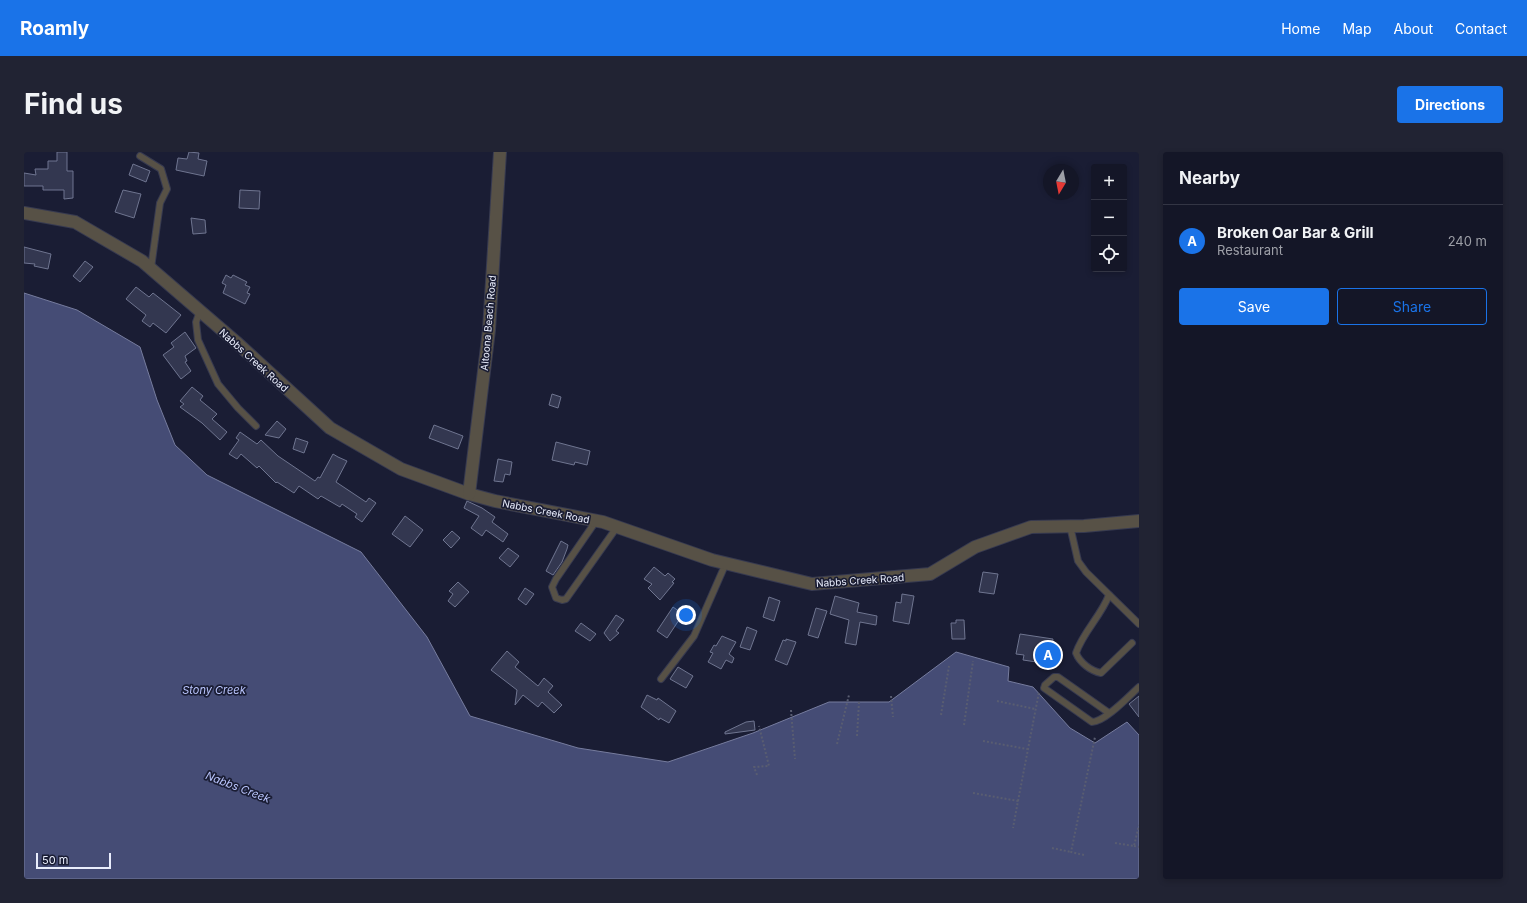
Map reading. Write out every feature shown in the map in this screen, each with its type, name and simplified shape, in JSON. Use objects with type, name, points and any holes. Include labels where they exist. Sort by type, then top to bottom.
[{"type":"street","name":"Altoona Beach Road","points":[[469,494],[489,330],[500,152]]},
{"type":"street","name":"Nabbs Creek Road","points":[[24,213],[75,222],[142,261],[330,428],[400,469],[469,494],[495,501],[596,521],[726,563],[812,584],[930,574],[975,547],[1031,527],[1139,521]]},
{"type":"lane","points":[[140,156],[161,169],[167,189],[160,203],[151,268]]},
{"type":"lane","points":[[200,311],[196,322],[198,340],[218,384],[238,408],[256,426]]},
{"type":"lane","points":[[596,521],[556,579],[552,587],[556,598],[562,600],[566,599],[618,527]]},
{"type":"lane","points":[[1070,526],[1078,561],[1086,572],[1139,624]]},
{"type":"lane","points":[[661,679],[694,636],[726,563]]},
{"type":"lane","points":[[1109,595],[1104,608],[1078,645],[1076,653],[1078,659],[1094,671],[1101,673],[1132,643]]},
{"type":"lane","points":[[1109,713],[1058,676],[1054,677],[1045,685],[1044,688],[1092,722],[1098,722],[1109,713],[1139,687]]},
{"type":"path","points":[[964,725],[973,661]]},
{"type":"path","points":[[941,715],[949,666]]},
{"type":"path","points":[[1013,828],[1039,689]]},
{"type":"path","points":[[837,744],[849,696]]},
{"type":"path","points":[[891,696],[893,716]]},
{"type":"path","points":[[997,701],[1035,709]]},
{"type":"path","points":[[857,736],[859,702]]},
{"type":"path","points":[[790,710],[795,759]]},
{"type":"path","points":[[757,775],[754,767],[769,766],[759,726]]},
{"type":"path","points":[[1071,852],[1095,737]]},
{"type":"path","points":[[983,741],[1027,749]]},
{"type":"path","points":[[973,793],[1018,801]]},
{"type":"path","points":[[1134,846],[1139,825]]},
{"type":"path","points":[[1115,843],[1139,847]]},
{"type":"path","points":[[1052,848],[1084,855]]},
{"type":"water","name":"Stony Creek","points":[[24,293],[77,310],[140,347],[157,400],[175,445],[207,475],[361,552],[427,637],[470,716],[578,748],[668,762],[753,733],[829,702],[889,702],[956,652],[1009,667],[1008,681],[1033,687],[1070,728],[1095,743],[1127,722],[1139,735],[1139,879],[24,879]]},
{"type":"building","points":[[57,152],[67,152],[67,171],[73,171],[73,198],[64,199],[64,190],[43,190],[43,186],[24,186],[24,173],[36,175],[35,169],[48,169],[48,161],[57,161]]},
{"type":"building","points":[[189,152],[199,153],[198,159],[207,161],[204,176],[176,170],[178,158],[187,159]]},
{"type":"building","points":[[133,164],[150,171],[146,182],[129,175]]},
{"type":"building","points":[[123,190],[141,194],[134,218],[115,212]]},
{"type":"building","points":[[240,190],[260,191],[259,209],[239,208]]},
{"type":"building","points":[[191,218],[205,220],[206,233],[193,234]]},
{"type":"building","points":[[24,247],[51,254],[48,269],[34,266],[35,264],[24,263]]},
{"type":"building","points":[[85,261],[93,267],[80,282],[73,276]]},
{"type":"building","points":[[226,275],[231,278],[233,275],[247,282],[245,285],[250,287],[247,293],[250,294],[245,304],[223,293],[226,285],[222,283]]},
{"type":"building","points":[[136,287],[149,297],[153,293],[181,315],[166,333],[153,323],[150,327],[142,321],[146,315],[126,299]]},
{"type":"building","points":[[185,332],[196,348],[185,356],[187,361],[185,362],[191,371],[181,379],[163,355],[174,347],[171,343]]},
{"type":"building","points":[[192,387],[203,396],[200,400],[217,414],[212,419],[227,432],[220,440],[202,423],[180,407],[184,404],[180,401]]},
{"type":"building","points":[[552,394],[561,397],[558,408],[549,405]]},
{"type":"building","points":[[277,421],[286,429],[279,438],[265,435]]},
{"type":"building","points":[[434,425],[463,436],[458,449],[429,438]]},
{"type":"building","points":[[240,432],[257,444],[261,440],[278,456],[315,481],[318,477],[320,478],[333,454],[347,461],[336,482],[366,502],[369,498],[376,503],[362,522],[355,517],[357,514],[342,504],[340,507],[321,496],[318,499],[299,486],[294,493],[277,482],[276,483],[259,466],[257,468],[241,454],[237,459],[229,454],[239,440],[236,438]]},
{"type":"building","points":[[296,438],[308,442],[304,453],[293,449]]},
{"type":"building","points":[[556,442],[590,451],[587,465],[575,462],[574,465],[552,460]]},
{"type":"building","points":[[498,459],[512,462],[510,475],[505,474],[503,482],[494,481]]},
{"type":"building","points":[[467,501],[482,508],[495,517],[492,522],[508,534],[503,542],[486,530],[482,536],[471,528],[479,516],[464,508]]},
{"type":"building","points":[[405,516],[423,530],[410,547],[392,534]]},
{"type":"building","points":[[452,531],[460,538],[451,548],[443,540]]},
{"type":"building","points":[[561,541],[568,545],[562,562],[553,575],[546,571]]},
{"type":"building","points":[[508,548],[519,556],[510,567],[499,558]]},
{"type":"building","points":[[654,567],[665,576],[668,573],[675,579],[672,582],[674,583],[660,600],[648,588],[652,584],[644,579]]},
{"type":"building","points":[[983,572],[998,574],[994,594],[979,592]]},
{"type":"building","points":[[458,582],[469,592],[455,607],[448,601],[453,594],[449,591]]},
{"type":"building","points":[[525,588],[534,594],[526,605],[518,599]]},
{"type":"building","points":[[902,594],[914,596],[909,624],[893,621],[896,602],[901,603]]},
{"type":"building","points":[[835,596],[859,603],[857,612],[877,616],[876,625],[860,622],[856,645],[845,643],[849,620],[830,614]]},
{"type":"building","points":[[769,597],[780,601],[774,621],[763,617]]},
{"type":"building","points":[[673,607],[683,614],[667,638],[657,631]]},
{"type":"building","points":[[816,608],[827,611],[818,638],[808,635]]},
{"type":"building","points":[[616,615],[624,620],[616,631],[619,633],[610,641],[604,633]]},
{"type":"building","points":[[956,620],[964,620],[965,639],[952,639],[951,623],[956,623]]},
{"type":"building","points":[[581,623],[596,634],[590,641],[575,631]]},
{"type":"building","points":[[747,627],[757,631],[750,650],[740,647]]},
{"type":"building","points":[[1020,634],[1053,639],[1050,664],[1023,660],[1024,655],[1016,654]]},
{"type":"building","points":[[722,636],[736,642],[729,654],[734,658],[732,663],[726,660],[721,669],[708,662],[713,653],[710,652]]},
{"type":"building","points":[[786,639],[796,642],[787,665],[775,660],[783,640],[786,641]]},
{"type":"building","points":[[507,651],[519,662],[515,667],[538,686],[544,678],[553,686],[548,692],[562,705],[554,713],[542,702],[538,707],[523,695],[515,705],[517,690],[491,670]]},
{"type":"building","points":[[678,667],[693,676],[686,688],[670,679]]},
{"type":"building","points":[[647,695],[657,700],[658,698],[676,711],[669,723],[660,718],[659,720],[641,707]]},
{"type":"building","points":[[1139,696],[1139,717],[1129,704]]},
{"type":"building","points":[[754,721],[755,730],[725,734],[725,732],[746,722]]},
{"type":"place","name":"Broken Oar Bar & Grill","points":[[1048,655]]},
{"type":"water label","name":"Nabbs Creek","points":[[238,787]]}]
